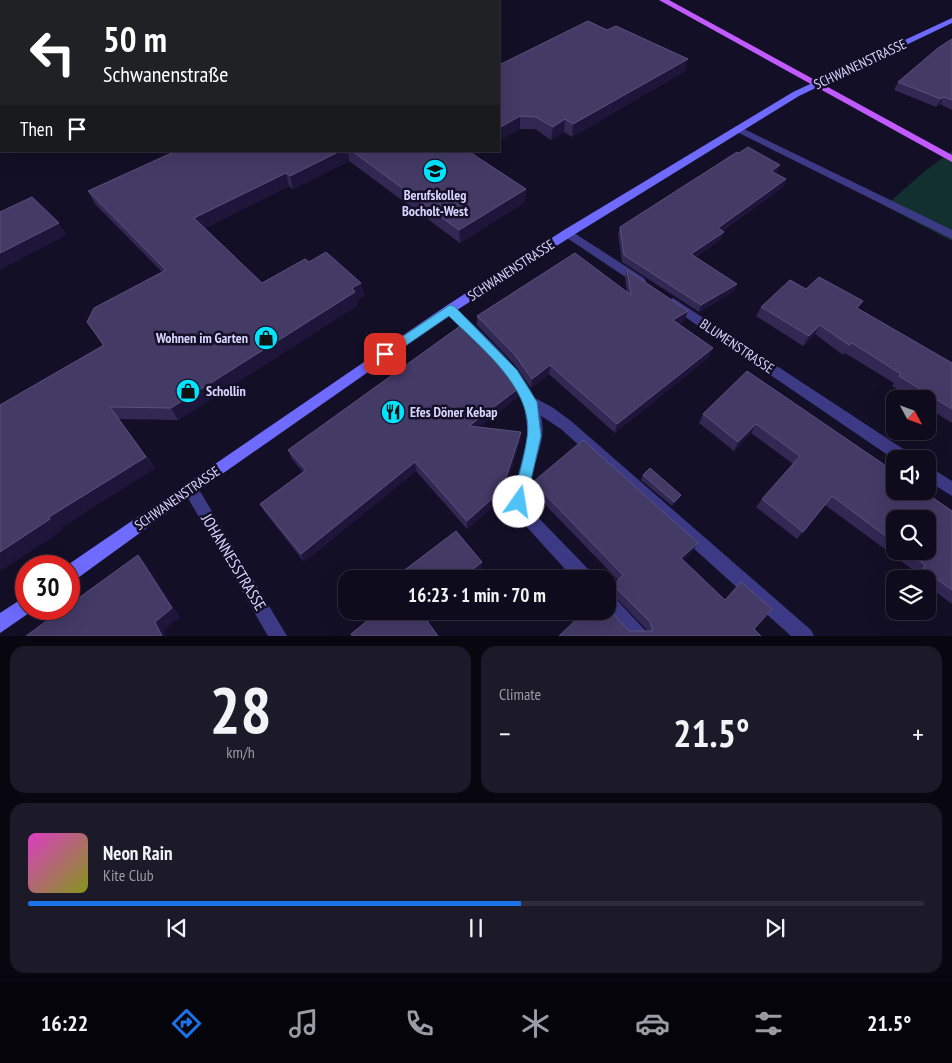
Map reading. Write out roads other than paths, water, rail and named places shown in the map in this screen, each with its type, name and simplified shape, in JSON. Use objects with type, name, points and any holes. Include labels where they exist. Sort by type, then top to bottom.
[{"type":"main road","points":[[663,0],[952,159]]},
{"type":"street","name":"SCHWANENSTRASSE","points":[[80,566],[450,309],[568,233],[796,94],[952,20]]},
{"type":"street","points":[[738,129],[952,235]]},
{"type":"street","name":"BLUMENSTRASSE","points":[[568,233],[893,450]]},
{"type":"street","points":[[450,309],[513,374],[531,402],[534,436],[519,502],[520,508],[578,570]]},
{"type":"street","points":[[531,402],[566,425],[806,636]]},
{"type":"street","points":[[936,478],[952,489]]},
{"type":"street","name":"JOHANNESSTRASSE","points":[[190,488],[278,636]]},
{"type":"street","points":[[616,612],[639,636]]},
{"type":"street","points":[[0,624],[15,613]]},
{"type":"place","name":"Berufskolleg Bocholt-West","points":[[435,171]]},
{"type":"place","name":"Wohnen im Garten","points":[[266,338]]},
{"type":"place","name":"Schollin","points":[[188,391]]},
{"type":"place","name":"Efes Döner Kebap","points":[[393,412]]}]
